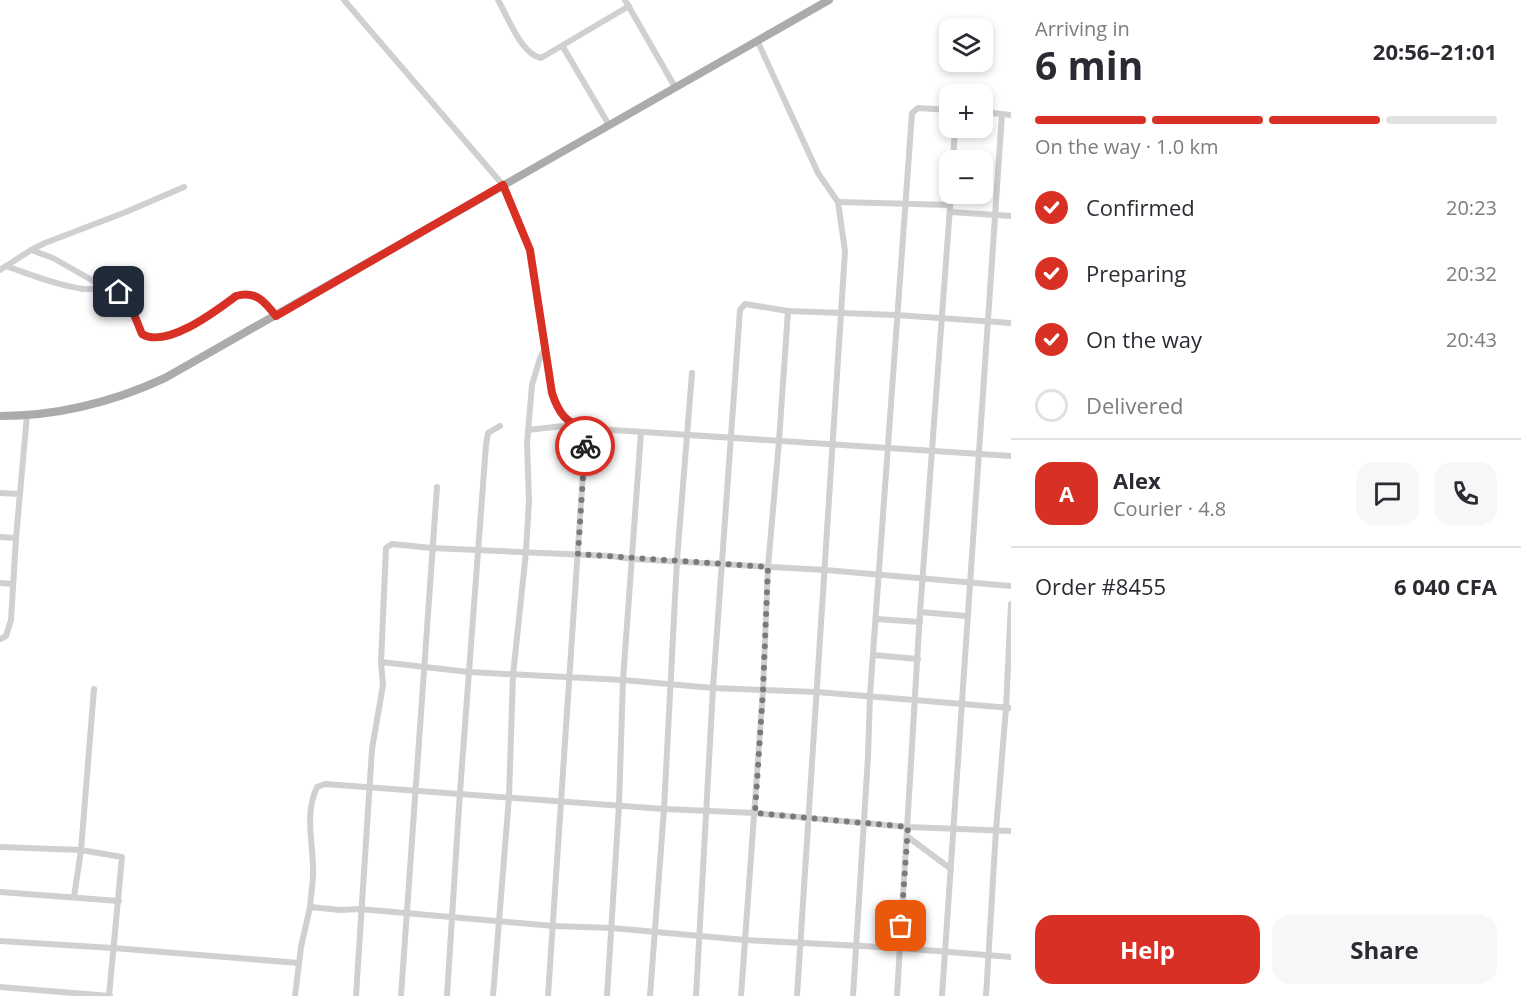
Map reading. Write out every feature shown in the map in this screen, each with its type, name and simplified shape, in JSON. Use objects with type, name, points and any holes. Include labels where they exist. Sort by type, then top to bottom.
[{"type":"main road","points":[[0,416],[75,409],[129,393],[193,363],[829,0]]},
{"type":"street","points":[[344,0],[503,185],[530,250],[552,393],[564,418],[572,425]]},
{"type":"street","points":[[498,0],[525,48],[534,56],[541,58],[563,47],[627,3],[675,87]]},
{"type":"street","points":[[757,40],[818,173],[838,202],[846,251],[797,996]]},
{"type":"street","points":[[563,47],[609,124]]},
{"type":"street","points":[[853,996],[858,946],[870,695],[912,113],[918,108],[939,109]]},
{"type":"street","points":[[993,113],[1011,115]]},
{"type":"street","points":[[942,996],[977,454],[1002,114]]},
{"type":"street","points":[[0,270],[31,250],[184,187]]},
{"type":"street","points":[[838,202],[904,203],[1011,216]]},
{"type":"street","points":[[897,996],[920,612],[950,204]]},
{"type":"street","points":[[31,250],[61,262],[105,288],[119,292],[125,297],[142,334],[150,338],[192,326],[236,296],[243,294],[254,295],[263,300],[276,316]]},
{"type":"street","points":[[6,266],[66,286],[105,288]]},
{"type":"street","points":[[696,996],[713,688],[740,310],[745,304],[788,311],[896,315],[1011,323]]},
{"type":"street","points":[[741,996],[763,690],[768,567],[788,311]]},
{"type":"street","points":[[493,996],[509,797],[513,675],[526,552],[529,500],[528,430],[532,385],[545,348]]},
{"type":"street","points":[[650,996],[664,809],[677,560],[692,374]]},
{"type":"street","points":[[0,639],[8,632],[27,415]]},
{"type":"street","points":[[528,430],[572,425],[641,432],[1011,456]]},
{"type":"street","points":[[447,996],[477,551],[488,433],[500,426]]},
{"type":"street","points":[[549,996],[586,428]]},
{"type":"street","points":[[607,996],[619,805],[623,680],[641,432]]},
{"type":"street","points":[[401,996],[437,487]]},
{"type":"street","points":[[0,493],[20,494]]},
{"type":"street","points":[[0,537],[16,538]]},
{"type":"street","points":[[356,996],[372,749],[383,685],[381,662],[386,548],[392,544],[477,551],[578,554],[825,570],[1011,586]]},
{"type":"street","points":[[0,584],[13,584]]},
{"type":"street","points":[[986,996],[996,830],[1009,708],[1011,604]]},
{"type":"street","points":[[920,612],[967,616]]},
{"type":"street","points":[[876,619],[920,622]]},
{"type":"street","points":[[873,655],[918,659]]},
{"type":"street","points":[[381,662],[469,672],[570,676],[670,686],[870,695],[1009,708]]},
{"type":"street","points":[[74,897],[81,850],[94,689]]},
{"type":"street","points":[[296,996],[299,963],[310,907],[313,867],[309,820],[313,795],[317,787],[325,784],[460,792],[664,809],[755,813],[908,827],[1011,831]]},
{"type":"street","points":[[908,837],[951,869]]},
{"type":"street","points":[[0,847],[81,850],[122,856],[109,996],[0,987]]},
{"type":"street","points":[[0,892],[119,901]]},
{"type":"street","points":[[310,907],[360,909],[451,919],[612,928],[746,940],[900,948],[1011,957]]},
{"type":"street","points":[[0,941],[299,963]]},
{"type":"way so far","points":[[585,446],[578,554],[768,567],[755,813],[908,827],[901,926]]},
{"type":"route","points":[[119,292],[129,304],[142,334],[150,338],[161,337],[192,326],[236,296],[243,294],[260,297],[276,316],[503,185],[530,250],[552,393],[564,418],[572,425],[586,428],[585,446]]}]
